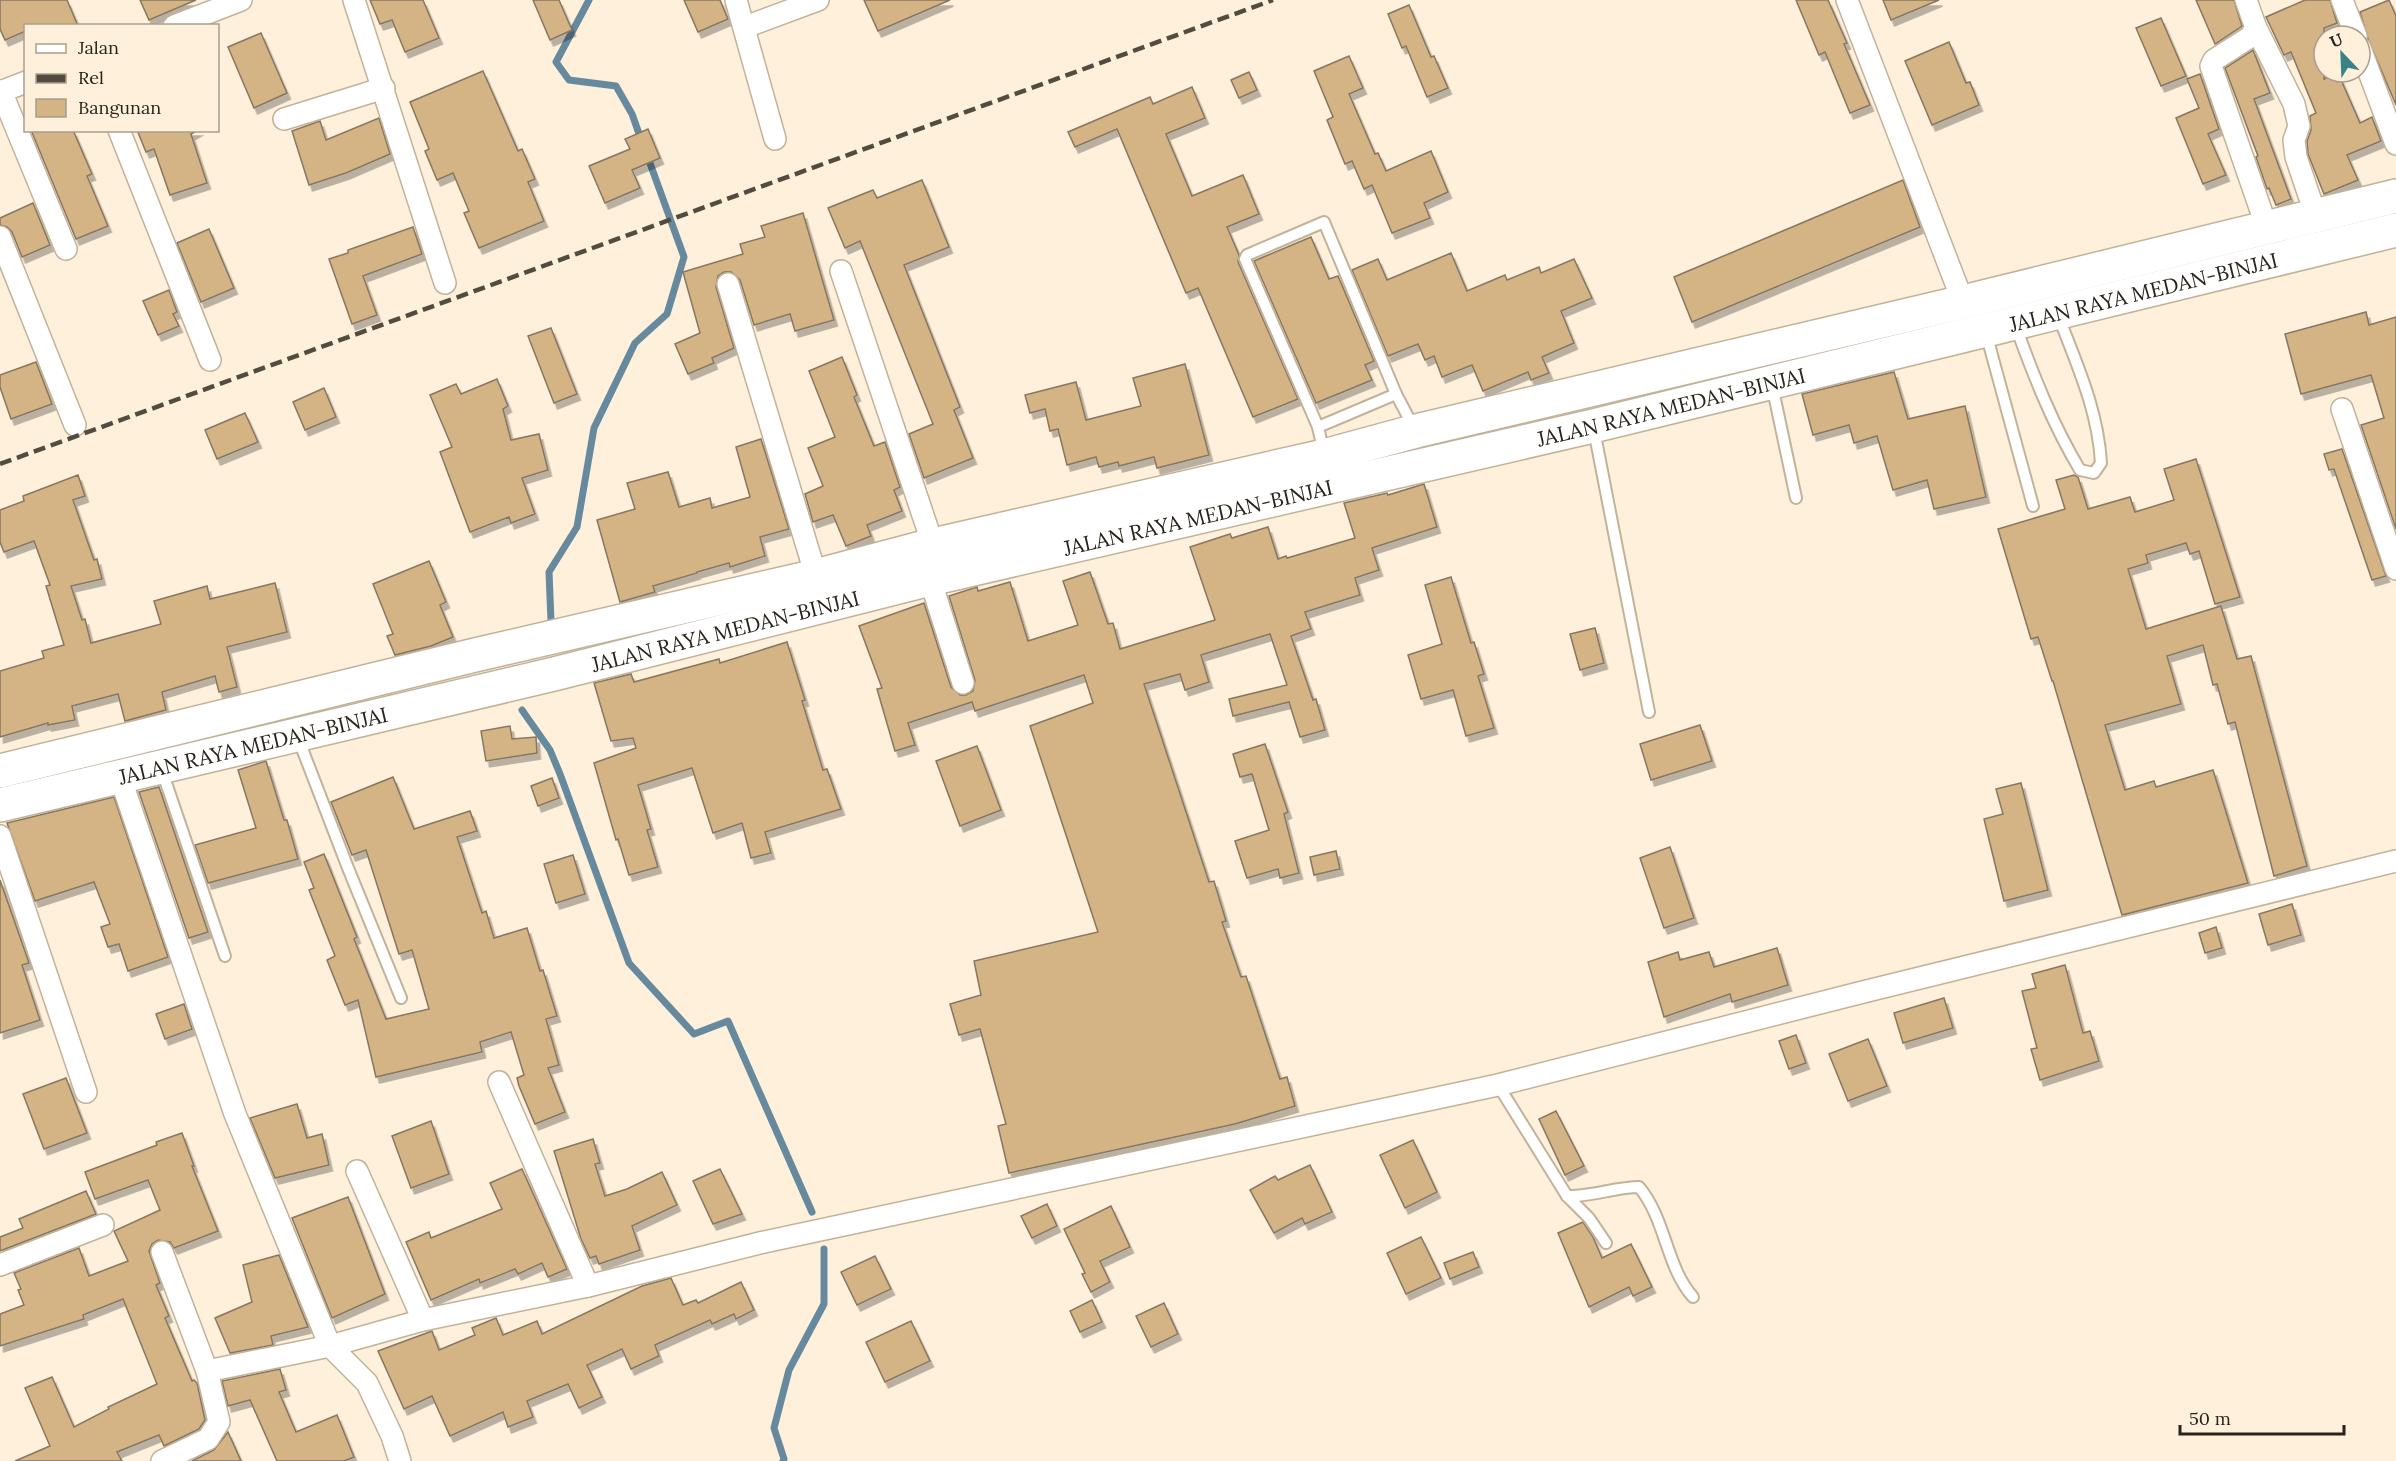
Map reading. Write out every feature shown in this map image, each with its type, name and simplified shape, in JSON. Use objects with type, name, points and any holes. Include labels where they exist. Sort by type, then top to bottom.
[{"type":"main road","name":"JALAN RAYA MEDAN-BINJAI","points":[[0,771],[475,655],[816,576],[1321,442],[1416,431],[1963,302],[2396,196]]},
{"type":"main road","name":"JALAN RAYA MEDAN-BINJAI","points":[[0,805],[554,674],[930,579],[1593,426],[2396,230]]},
{"type":"street","points":[[178,24],[217,4],[241,0]]},
{"type":"street","points":[[354,0],[445,283]]},
{"type":"street","points":[[736,0],[775,139]]},
{"type":"street","points":[[745,27],[818,0]]},
{"type":"street","points":[[1847,0],[1963,302]]},
{"type":"street","points":[[2246,0],[2256,28],[2294,104],[2299,126],[2294,140],[2296,158],[2316,216]]},
{"type":"street","points":[[2342,0],[2351,24]]},
{"type":"street","points":[[2256,28],[2250,37],[2214,60],[2211,66],[2267,228]]},
{"type":"street","points":[[2372,80],[2396,144]]},
{"type":"street","points":[[24,83],[0,91],[66,249]]},
{"type":"street","points":[[284,119],[384,88]]},
{"type":"street","points":[[120,132],[210,360]]},
{"type":"street","points":[[0,237],[75,425]]},
{"type":"street","points":[[841,271],[933,545],[930,579],[963,683]]},
{"type":"street","points":[[728,284],[816,576]]},
{"type":"street","points":[[2342,409],[2396,568]]},
{"type":"street","points":[[120,777],[235,1114],[330,1346],[367,1383],[392,1436],[400,1461]]},
{"type":"street","points":[[0,836],[86,1092]]},
{"type":"street","points":[[207,1371],[330,1346],[423,1320],[588,1286],[764,1242],[1498,1085],[1867,991],[2396,861]]},
{"type":"street","points":[[499,1082],[588,1286]]},
{"type":"street","points":[[357,1171],[423,1320]]},
{"type":"street","points":[[0,1265],[103,1225]]},
{"type":"street","points":[[162,1252],[207,1371],[219,1422],[208,1439],[162,1461]]},
{"type":"lane","points":[[1396,394],[1321,442],[1245,259],[1247,255],[1324,222],[1396,394],[1416,431]]},
{"type":"lane","points":[[2000,326],[2036,382],[2064,443],[2080,470],[2094,473],[2101,464],[2100,436],[2091,402],[2057,312]]},
{"type":"lane","points":[[2000,326],[2033,506]]},
{"type":"lane","points":[[1771,382],[1796,498]]},
{"type":"lane","points":[[1593,426],[1649,712]]},
{"type":"lane","points":[[297,735],[401,998]]},
{"type":"lane","points":[[161,767],[225,956]]},
{"type":"lane","points":[[1498,1085],[1567,1196],[1588,1218],[1606,1243]]},
{"type":"lane","points":[[1567,1196],[1583,1197],[1625,1187],[1640,1187],[1657,1219],[1683,1285],[1694,1297]]},
{"type":"building","points":[[0,0],[67,0],[77,24],[24,24],[24,32],[5,40],[0,29]]},
{"type":"building","points":[[140,0],[196,0],[149,20]]},
{"type":"building","points":[[370,0],[423,0],[439,38],[405,52],[392,20],[380,24]]},
{"type":"building","points":[[533,0],[559,0],[572,30],[550,40]]},
{"type":"building","points":[[684,0],[720,0],[728,19],[698,32]]},
{"type":"building","points":[[864,0],[950,0],[878,31]]},
{"type":"building","points":[[1796,0],[1828,0],[1870,105],[1850,113],[1825,52],[1819,55]]},
{"type":"building","points":[[1883,0],[1939,0],[1891,20]]},
{"type":"building","points":[[2196,0],[2234,0],[2242,26],[2215,44]]},
{"type":"building","points":[[2305,0],[2330,0],[2337,23],[2312,24],[2312,84],[2343,84],[2360,123],[2372,117],[2381,141],[2347,155],[2358,180],[2324,194],[2308,154],[2310,116],[2316,113],[2291,52],[2284,55],[2266,17]]},
{"type":"building","points":[[2389,0],[2396,16],[2396,105],[2372,48],[2372,24],[2364,24],[2360,12]]},
{"type":"building","points":[[1409,5],[1431,57],[1434,56],[1448,88],[1427,97],[1406,46],[1402,48],[1388,14]]},
{"type":"building","points":[[2161,18],[2186,76],[2161,86],[2136,28]]},
{"type":"building","points":[[261,33],[287,93],[254,108],[228,47]]},
{"type":"building","points":[[1949,42],[1966,83],[1970,82],[1979,105],[1932,125],[1905,61]]},
{"type":"building","points":[[2253,50],[2270,93],[2254,99],[2291,199],[2276,205],[2269,188],[2267,189],[2256,157],[2258,156],[2225,68]]},
{"type":"building","points":[[1349,56],[1363,88],[1349,94],[1375,154],[1378,153],[1386,171],[1431,151],[1448,192],[1424,203],[1430,218],[1392,233],[1372,185],[1364,189],[1352,161],[1345,164],[1327,120],[1333,117],[1314,71]]},
{"type":"building","points":[[483,71],[518,151],[522,149],[535,179],[528,182],[544,221],[479,248],[464,213],[469,211],[453,173],[437,180],[425,151],[429,149],[410,102]]},
{"type":"building","points":[[1249,72],[1257,90],[1239,98],[1231,80]]},
{"type":"building","points":[[2200,74],[2219,129],[2208,134],[2226,175],[2203,184],[2176,118],[2199,108],[2187,79]]},
{"type":"building","points":[[1192,87],[1205,118],[1166,134],[1192,196],[1243,175],[1259,214],[1227,227],[1239,255],[1238,262],[1298,399],[1253,417],[1198,288],[1186,293],[1117,129],[1075,147],[1068,132],[1150,97],[1153,104]]},
{"type":"building","points":[[379,118],[390,154],[346,173],[309,185],[292,131],[320,121],[326,140]]},
{"type":"building","points":[[648,129],[660,158],[632,170],[640,188],[605,203],[589,166],[630,149],[625,139]]},
{"type":"building","points":[[32,132],[74,132],[92,174],[87,176],[108,226],[76,239]]},
{"type":"building","points":[[138,132],[194,132],[191,134],[207,183],[170,195],[154,149],[146,152]]},
{"type":"building","points":[[922,180],[949,247],[904,265],[960,407],[954,410],[973,458],[924,478],[909,434],[933,424],[860,241],[845,248],[828,208],[873,190],[877,198]]},
{"type":"building","points":[[1903,180],[1920,227],[1692,322],[1674,277]]},
{"type":"building","points":[[33,203],[50,245],[22,257],[12,232],[0,225],[0,218]]},
{"type":"building","points":[[803,213],[834,320],[795,331],[790,314],[754,325],[740,280],[731,272],[724,272],[718,276],[716,287],[734,348],[712,358],[714,363],[688,374],[675,344],[700,333],[683,272],[743,254],[740,244],[765,237],[761,226]]},
{"type":"building","points":[[413,227],[422,254],[363,276],[377,315],[352,324],[329,259]]},
{"type":"building","points":[[209,229],[234,288],[201,302],[177,243]]},
{"type":"building","points":[[1311,237],[1329,279],[1338,276],[1374,361],[1365,365],[1372,380],[1316,403],[1254,261]]},
{"type":"building","points":[[1451,253],[1467,291],[1505,275],[1507,280],[1539,267],[1541,273],[1574,259],[1592,298],[1561,311],[1574,343],[1542,357],[1549,373],[1531,380],[1528,372],[1483,391],[1472,365],[1442,377],[1434,356],[1425,360],[1418,344],[1388,356],[1352,270],[1378,259],[1387,280]]},
{"type":"building","points":[[169,290],[177,312],[173,314],[179,326],[158,335],[143,301]]},
{"type":"building","points":[[2366,312],[2369,325],[2396,317],[2396,529],[2361,425],[2384,418],[2371,375],[2301,394],[2285,334]]},
{"type":"building","points":[[551,328],[577,394],[554,403],[528,336]]},
{"type":"building","points":[[842,357],[857,395],[854,397],[874,446],[885,442],[900,487],[894,490],[902,511],[867,525],[871,536],[846,546],[833,515],[813,522],[805,494],[823,486],[808,448],[835,437],[809,371]]},
{"type":"building","points":[[36,362],[52,404],[11,419],[0,387],[0,375]]},
{"type":"building","points":[[1185,364],[1209,455],[1157,468],[1154,457],[1119,466],[1118,462],[1099,467],[1096,457],[1067,465],[1058,429],[1050,431],[1045,409],[1030,413],[1025,395],[1076,382],[1086,420],[1141,406],[1133,378]]},
{"type":"building","points":[[1894,372],[1908,419],[1965,406],[1986,497],[1934,509],[1927,480],[1893,490],[1877,436],[1854,443],[1849,425],[1813,435],[1802,394]]},
{"type":"building","points":[[497,379],[508,406],[503,409],[511,440],[539,434],[548,470],[522,478],[535,514],[511,523],[509,517],[470,532],[440,452],[452,447],[430,395],[456,384],[461,394]]},
{"type":"building","points":[[324,388],[336,417],[305,430],[293,402]]},
{"type":"building","points":[[245,413],[258,442],[217,459],[205,430]]},
{"type":"building","points":[[761,439],[789,529],[760,537],[765,556],[730,567],[729,563],[697,572],[653,586],[655,592],[620,602],[597,520],[635,509],[627,483],[668,472],[679,507],[710,498],[712,508],[750,497],[736,447]]},
{"type":"building","points":[[2342,449],[2386,576],[2372,580],[2334,469],[2329,470],[2324,454]]},
{"type":"building","points":[[2196,459],[2240,597],[2215,604],[2199,551],[2190,554],[2186,543],[2146,555],[2148,563],[2128,569],[2146,629],[2221,606],[2237,659],[2251,656],[2307,866],[2274,876],[2235,722],[2228,724],[2217,684],[2213,685],[2203,645],[2167,656],[2181,704],[2105,725],[2125,790],[2154,781],[2156,787],[2213,770],[2248,883],[2122,915],[2053,681],[2038,637],[2031,639],[1998,529],[2065,509],[2056,480],[2074,475],[2078,477],[2088,509],[2130,497],[2135,512],[2174,500],[2164,469]]},
{"type":"building","points":[[78,475],[85,496],[73,500],[94,560],[97,559],[102,579],[71,586],[82,620],[85,619],[91,643],[161,624],[154,601],[207,586],[210,599],[275,583],[287,632],[227,647],[237,687],[219,692],[215,676],[162,692],[166,710],[125,721],[118,694],[72,706],[75,720],[48,725],[48,723],[0,737],[0,671],[44,658],[42,651],[64,645],[46,586],[50,585],[34,541],[4,552],[0,542],[0,510],[24,501],[23,496]]},
{"type":"building","points":[[1424,484],[1437,527],[1372,548],[1379,570],[1355,578],[1360,595],[1305,612],[1311,629],[1291,636],[1313,700],[1316,699],[1325,730],[1300,737],[1289,702],[1233,716],[1229,699],[1287,685],[1270,634],[1201,655],[1209,682],[1185,690],[1180,674],[1144,684],[1209,882],[1214,881],[1226,921],[1222,922],[1241,977],[1246,976],[1280,1079],[1287,1077],[1295,1106],[1235,1124],[1009,1173],[998,1126],[1006,1124],[980,1029],[959,1035],[950,1004],[981,995],[974,961],[1098,932],[1030,726],[1093,703],[1084,675],[975,711],[972,702],[908,723],[915,745],[895,751],[877,689],[882,688],[859,626],[924,603],[951,687],[960,695],[966,695],[973,691],[975,680],[949,596],[977,587],[978,591],[1010,582],[1028,641],[1078,625],[1063,581],[1090,572],[1108,624],[1113,623],[1120,649],[1215,620],[1190,547],[1230,534],[1232,538],[1268,527],[1278,559],[1286,556],[1287,558],[1355,538],[1344,503],[1387,493],[1388,495]]},
{"type":"building","points":[[429,561],[446,602],[440,605],[453,637],[431,646],[395,655],[387,636],[393,634],[373,584]]},
{"type":"building","points":[[1451,577],[1471,643],[1474,642],[1484,674],[1478,676],[1494,728],[1466,736],[1453,690],[1421,699],[1408,655],[1442,644],[1425,585]]},
{"type":"building","points":[[1595,628],[1604,663],[1580,670],[1570,634]]},
{"type":"building","points":[[787,642],[823,770],[827,769],[841,809],[765,832],[771,853],[751,858],[742,823],[713,833],[692,768],[638,785],[651,829],[647,830],[658,867],[629,875],[618,839],[616,840],[594,763],[636,748],[633,738],[611,741],[594,683],[631,674],[634,682],[719,659],[720,663]]},
{"type":"building","points":[[1700,725],[1712,761],[1651,780],[1640,744]]},
{"type":"building","points":[[510,726],[512,739],[536,737],[537,753],[486,761],[481,731]]},
{"type":"building","points":[[1265,744],[1288,812],[1284,814],[1299,873],[1280,878],[1278,869],[1247,878],[1235,841],[1269,830],[1252,774],[1240,777],[1233,754]]},
{"type":"building","points":[[977,746],[1001,810],[960,826],[936,761]]},
{"type":"building","points":[[266,761],[298,859],[208,883],[195,845],[256,828],[238,770]]},
{"type":"building","points":[[393,777],[414,829],[470,811],[477,831],[457,837],[482,913],[486,911],[494,938],[527,928],[540,971],[543,970],[557,1016],[546,1019],[559,1065],[548,1068],[565,1112],[535,1124],[519,1086],[517,1078],[524,1075],[511,1032],[480,1042],[482,1052],[376,1077],[358,1000],[345,1005],[327,960],[335,956],[309,890],[314,888],[304,862],[324,854],[357,937],[354,939],[386,1019],[429,1009],[412,950],[399,954],[366,850],[352,855],[331,802]]},
{"type":"building","points":[[552,778],[559,798],[538,806],[531,786]]},
{"type":"building","points":[[2021,783],[2048,890],[2004,901],[1984,819],[2003,814],[1996,789]]},
{"type":"building","points":[[159,787],[208,932],[189,938],[139,792]]},
{"type":"building","points":[[114,797],[168,957],[128,971],[119,944],[108,947],[101,927],[110,924],[94,882],[35,901],[7,823]]},
{"type":"building","points":[[1670,847],[1694,918],[1664,928],[1640,858]]},
{"type":"building","points":[[1336,851],[1340,869],[1314,875],[1310,857]]},
{"type":"building","points":[[573,855],[585,894],[556,903],[544,864]]},
{"type":"building","points":[[0,880],[29,963],[22,965],[40,1020],[0,1033]]},
{"type":"building","points":[[2292,904],[2301,935],[2268,945],[2259,914]]},
{"type":"building","points":[[2216,927],[2222,948],[2205,953],[2199,933]]},
{"type":"building","points":[[1777,948],[1788,985],[1732,1002],[1730,994],[1664,1017],[1648,962],[1678,952],[1680,960],[1709,952],[1714,967]]},
{"type":"building","points":[[2065,965],[2083,1033],[2090,1031],[2099,1061],[2040,1080],[2031,1049],[2037,1048],[2022,991],[2036,988],[2032,974]]},
{"type":"building","points":[[1944,998],[1953,1028],[1903,1043],[1894,1013]]},
{"type":"building","points":[[184,1004],[192,1029],[165,1039],[156,1014]]},
{"type":"building","points":[[1796,1035],[1806,1063],[1789,1069],[1779,1041]]},
{"type":"building","points":[[1868,1039],[1887,1086],[1848,1101],[1829,1054]]},
{"type":"building","points":[[66,1078],[87,1133],[44,1149],[23,1094]]},
{"type":"building","points":[[297,1104],[307,1138],[322,1134],[329,1165],[275,1178],[250,1118]]},
{"type":"building","points":[[1556,1111],[1584,1166],[1565,1175],[1539,1119]]},
{"type":"building","points":[[431,1121],[449,1174],[411,1188],[392,1136]]},
{"type":"building","points":[[182,1133],[194,1166],[192,1166],[218,1231],[174,1248],[170,1242],[158,1240],[152,1244],[149,1251],[160,1283],[156,1285],[169,1316],[165,1318],[192,1381],[197,1383],[205,1420],[199,1429],[164,1446],[159,1435],[117,1452],[122,1461],[15,1461],[50,1446],[25,1388],[52,1377],[74,1427],[109,1409],[108,1407],[157,1384],[123,1299],[83,1315],[84,1319],[0,1346],[0,1314],[24,1305],[18,1290],[21,1289],[14,1273],[79,1248],[89,1276],[128,1261],[114,1231],[160,1210],[148,1180],[95,1199],[85,1172],[157,1145],[156,1142]]},
{"type":"building","points":[[593,1139],[600,1163],[595,1164],[605,1196],[627,1189],[662,1172],[677,1205],[632,1226],[640,1250],[599,1264],[596,1256],[590,1258],[581,1239],[554,1151]]},
{"type":"building","points":[[1413,1140],[1437,1192],[1405,1208],[1380,1155]]},
{"type":"building","points":[[1310,1165],[1332,1212],[1305,1224],[1302,1218],[1274,1233],[1250,1190],[1275,1176],[1278,1180]]},
{"type":"building","points":[[522,1169],[567,1269],[548,1277],[542,1263],[518,1274],[515,1269],[480,1283],[479,1279],[431,1300],[406,1242],[429,1232],[431,1238],[502,1209],[490,1183]]},
{"type":"building","points":[[720,1169],[742,1214],[713,1224],[693,1181]]},
{"type":"building","points":[[86,1191],[96,1214],[0,1251],[0,1237],[23,1228],[19,1219]]},
{"type":"building","points":[[348,1197],[385,1294],[332,1318],[292,1218]]},
{"type":"building","points":[[1047,1204],[1057,1226],[1032,1238],[1021,1216]]},
{"type":"building","points":[[1111,1206],[1130,1247],[1100,1261],[1110,1282],[1091,1292],[1082,1274],[1085,1273],[1064,1229]]},
{"type":"building","points":[[1583,1222],[1593,1237],[1602,1258],[1631,1244],[1652,1287],[1633,1296],[1629,1287],[1589,1307],[1558,1233]]},
{"type":"building","points":[[1421,1237],[1441,1278],[1406,1294],[1387,1253]]},
{"type":"building","points":[[1473,1252],[1479,1267],[1450,1279],[1444,1263]]},
{"type":"building","points":[[279,1255],[308,1327],[271,1336],[273,1345],[230,1353],[215,1318],[252,1302],[243,1265]]},
{"type":"building","points":[[875,1256],[891,1289],[857,1305],[841,1272]]},
{"type":"building","points":[[671,1278],[683,1305],[696,1300],[698,1303],[741,1282],[754,1310],[736,1319],[734,1314],[712,1324],[710,1320],[655,1345],[659,1356],[631,1369],[622,1349],[587,1365],[602,1397],[579,1408],[568,1384],[527,1401],[533,1417],[508,1427],[503,1412],[450,1436],[432,1396],[404,1409],[378,1351],[432,1331],[439,1350],[475,1335],[472,1328],[496,1318],[503,1335],[537,1321],[542,1334],[642,1286]]},
{"type":"building","points":[[1092,1300],[1102,1322],[1080,1332],[1070,1311]]},
{"type":"building","points":[[1164,1303],[1178,1334],[1151,1347],[1136,1316]]},
{"type":"building","points":[[911,1321],[930,1361],[885,1382],[866,1342]]},
{"type":"building","points":[[280,1369],[286,1390],[279,1392],[296,1432],[337,1415],[354,1457],[344,1461],[277,1461],[250,1400],[228,1406],[222,1381]]},
{"type":"building","points":[[228,1432],[241,1461],[192,1461],[214,1450]]},
{"type":"waterway","points":[[589,0],[556,62],[569,80],[616,86],[632,114],[642,142]]},
{"type":"waterway","points":[[551,621],[549,572],[577,527],[594,428],[635,343],[667,314],[684,257],[647,155]]},
{"type":"waterway","points":[[522,710],[550,750],[629,963],[694,1034],[728,1021],[812,1212]]},
{"type":"waterway","points":[[783,1461],[774,1428],[789,1370],[824,1304],[824,1249]]},
{"type":"railway","points":[[0,464],[1273,0]]}]
